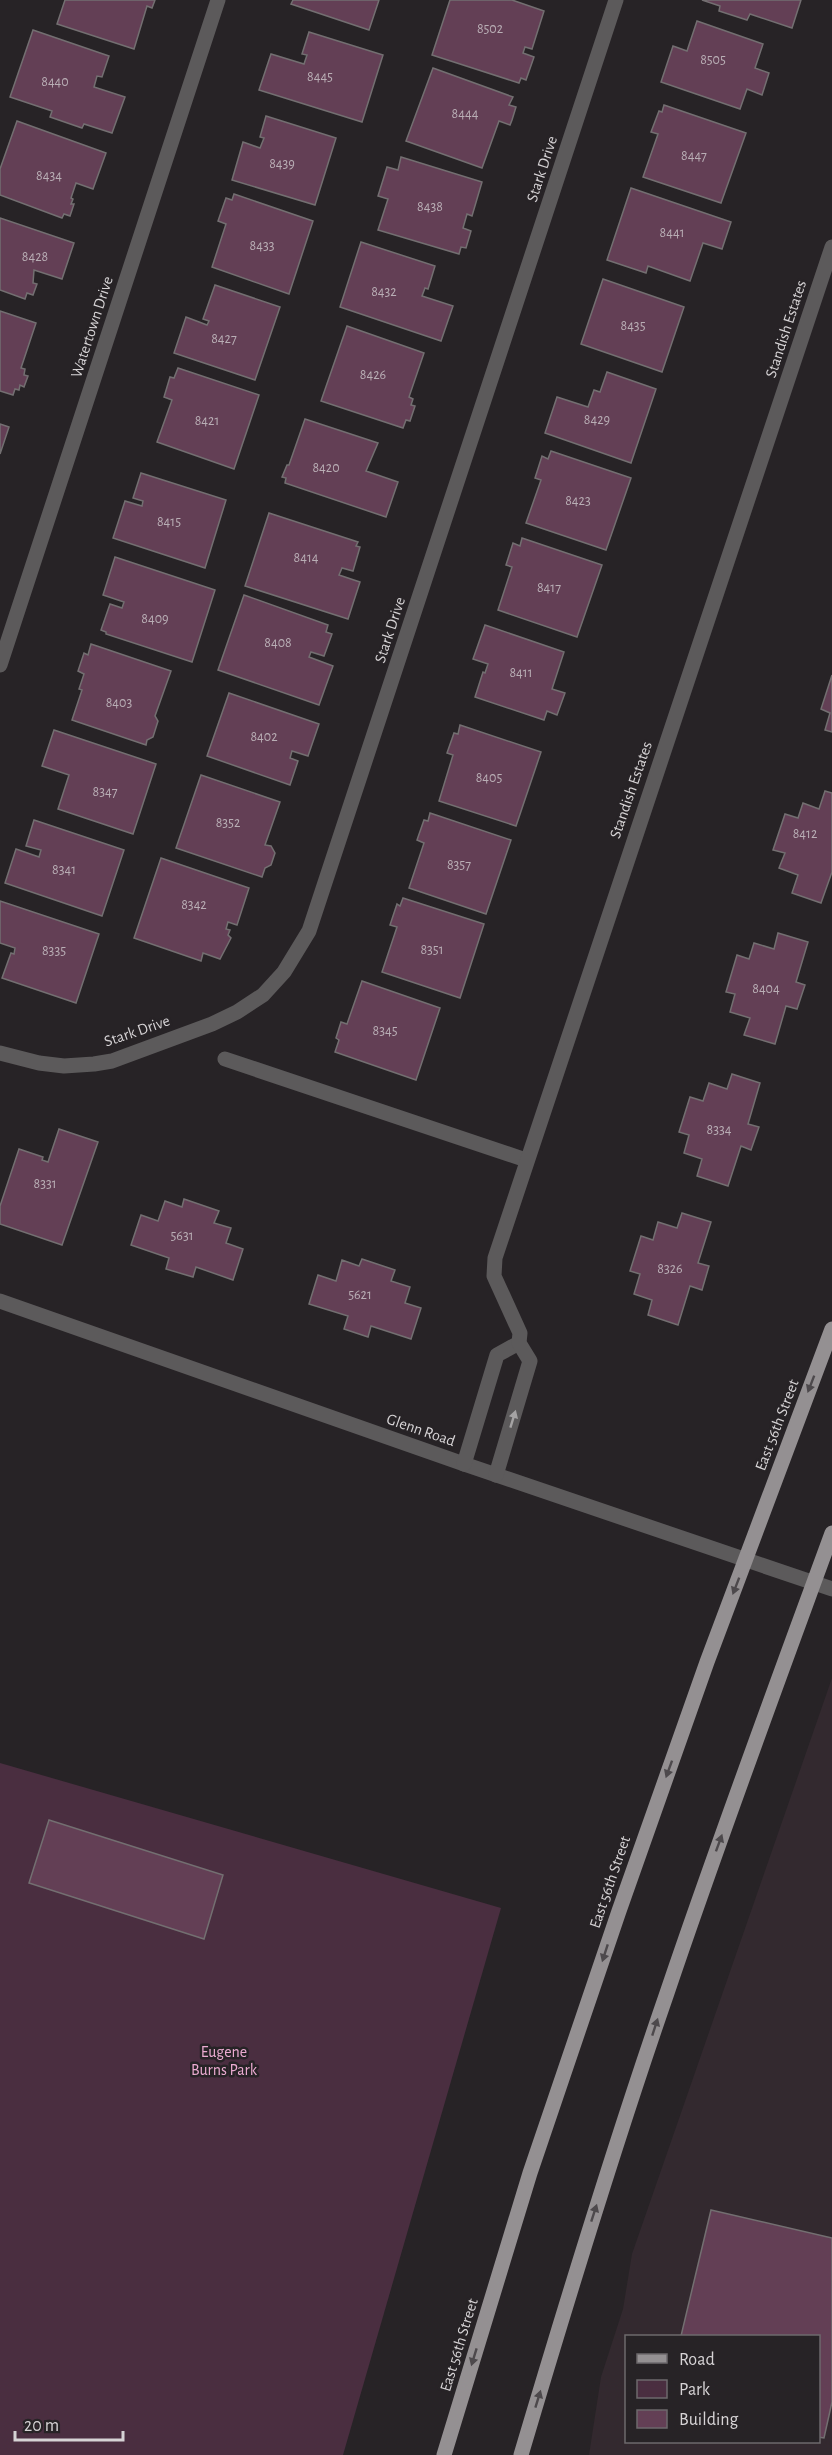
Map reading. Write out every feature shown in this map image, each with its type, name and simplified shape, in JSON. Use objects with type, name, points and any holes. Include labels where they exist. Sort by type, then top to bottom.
[{"type":"main road","name":"East 56th Street","points":[[444,2455],[530,2173],[619,1911],[832,1329]]},
{"type":"main road","points":[[521,2455],[588,2234],[659,2016],[711,1865],[832,1533]]},
{"type":"street","name":"Watertown Drive","points":[[0,665],[218,0]]},
{"type":"street","name":"Stark Drive","points":[[0,1053],[39,1064],[64,1066],[112,1061],[212,1024],[237,1012],[263,995],[284,972],[299,949],[309,931],[616,0]]},
{"type":"street","name":"Standish Estates","points":[[496,1475],[530,1360],[519,1343],[520,1333],[494,1276],[495,1258],[832,247]]},
{"type":"street","points":[[225,1059],[526,1161]]},
{"type":"street","name":"Glenn Road","points":[[0,1301],[464,1464],[832,1589]]},
{"type":"street","points":[[464,1464],[497,1355],[519,1343]]},
{"type":"shaded area","points":[[832,1678],[832,2455],[589,2455],[601,2377],[623,2309],[632,2254]]},
{"type":"green space","name":"Eugene Burns Park","points":[[0,1763],[501,1908],[343,2455],[0,2455]]},
{"type":"building","points":[[65,0],[155,0],[152,8],[147,6],[134,49],[57,24]]},
{"type":"building","points":[[293,0],[379,0],[369,30],[291,4]]},
{"type":"building","points":[[450,0],[512,0],[544,11],[532,49],[525,47],[523,53],[534,57],[526,80],[521,78],[519,83],[432,55]]},
{"type":"building","points":[[702,0],[801,0],[792,28],[750,14],[747,20],[719,11],[720,6]]},
{"type":"building","points":[[697,21],[763,44],[755,68],[769,73],[762,95],[747,89],[740,109],[661,82],[673,46],[687,51]]},
{"type":"building","points":[[33,30],[109,56],[102,77],[97,76],[94,87],[125,97],[112,133],[84,124],[82,128],[50,117],[52,111],[10,97]]},
{"type":"building","points":[[309,32],[383,55],[362,122],[259,90],[271,54],[304,64],[307,55],[302,54]]},
{"type":"building","points":[[433,68],[513,97],[509,105],[516,107],[510,125],[499,121],[482,168],[406,141]]},
{"type":"building","points":[[664,105],[746,133],[721,203],[643,177],[658,134],[651,132],[659,111],[662,112]]},
{"type":"building","points":[[266,116],[336,138],[315,205],[232,180],[243,142],[260,148],[264,138],[260,137]]},
{"type":"building","points":[[17,121],[106,153],[93,189],[76,183],[71,198],[73,199],[71,204],[74,204],[70,216],[64,214],[62,218],[0,195],[0,169]]},
{"type":"building","points":[[401,157],[482,182],[472,216],[467,214],[463,228],[471,231],[466,248],[461,247],[459,254],[378,230],[388,199],[378,196],[387,167],[398,170]]},
{"type":"building","points":[[631,188],[731,222],[722,249],[703,243],[690,281],[648,266],[646,273],[607,260]]},
{"type":"building","points":[[234,194],[313,221],[289,294],[212,267],[226,224],[218,221],[226,198],[232,200]]},
{"type":"building","points":[[0,218],[74,243],[62,279],[34,270],[33,283],[37,284],[33,295],[27,293],[25,299],[0,290]]},
{"type":"building","points":[[361,242],[435,266],[428,289],[425,288],[422,296],[453,306],[441,341],[340,307]]},
{"type":"building","points":[[603,279],[684,307],[662,372],[581,344]]},
{"type":"building","points":[[215,285],[280,307],[255,380],[174,353],[186,317],[207,325],[209,321],[203,319]]},
{"type":"building","points":[[0,311],[36,323],[21,368],[25,369],[24,375],[28,376],[24,387],[20,385],[19,390],[15,389],[13,395],[0,391]]},
{"type":"building","points":[[347,326],[424,353],[409,397],[413,399],[411,405],[415,406],[410,421],[406,420],[403,428],[321,401]]},
{"type":"building","points":[[178,368],[259,395],[234,469],[157,442],[172,400],[164,397],[170,377],[174,378]]},
{"type":"building","points":[[607,372],[656,389],[631,463],[545,433],[557,397],[588,407],[594,390],[600,392]]},
{"type":"building","points":[[305,419],[378,443],[366,471],[398,482],[386,517],[285,483],[286,478],[282,477],[289,465]]},
{"type":"building","points":[[0,424],[9,427],[0,454]]},
{"type":"building","points":[[551,451],[631,478],[606,550],[526,523],[541,480],[535,478],[542,456],[548,459]]},
{"type":"building","points":[[141,473],[226,500],[205,568],[113,538],[125,501],[142,506],[143,501],[133,498]]},
{"type":"building","points":[[269,513],[358,542],[356,546],[360,547],[353,571],[342,568],[339,575],[360,582],[348,619],[245,586]]},
{"type":"building","points":[[522,538],[602,565],[577,637],[498,610],[512,567],[506,565],[513,543],[520,546]]},
{"type":"building","points":[[115,557],[215,590],[192,662],[106,634],[101,630],[110,604],[122,608],[124,602],[103,595]]},
{"type":"building","points":[[244,595],[328,625],[326,632],[332,634],[324,656],[311,652],[309,657],[333,666],[319,705],[218,670]]},
{"type":"building","points":[[485,625],[564,652],[552,689],[565,693],[557,715],[547,711],[544,720],[475,697],[488,664],[473,659]]},
{"type":"building","points":[[91,644],[171,671],[155,716],[158,721],[153,737],[147,740],[146,745],[72,720],[82,690],[79,689],[84,674],[78,671],[84,653],[88,655]]},
{"type":"building","points":[[832,675],[832,732],[825,730],[830,713],[821,709]]},
{"type":"building","points":[[229,693],[319,724],[308,756],[292,751],[290,758],[298,761],[290,785],[207,756]]},
{"type":"building","points":[[460,725],[541,752],[516,826],[439,801],[453,755],[447,753],[454,733],[458,734]]},
{"type":"building","points":[[54,730],[156,764],[133,834],[58,809],[69,775],[42,766]]},
{"type":"building","points":[[201,775],[280,802],[265,845],[271,846],[275,853],[271,865],[265,868],[262,877],[176,848]]},
{"type":"building","points":[[825,791],[832,793],[832,872],[821,903],[792,893],[798,875],[779,868],[785,853],[773,850],[785,814],[798,818],[803,803],[819,809]]},
{"type":"building","points":[[430,813],[511,840],[486,914],[409,888],[424,843],[417,840],[424,820],[428,821]]},
{"type":"building","points":[[34,820],[124,850],[102,916],[5,883],[16,849],[39,857],[41,850],[26,846]]},
{"type":"building","points":[[161,858],[249,888],[237,925],[228,922],[226,929],[230,930],[228,935],[231,938],[220,959],[203,953],[201,961],[134,938]]},
{"type":"building","points":[[403,898],[484,924],[460,998],[382,972],[397,927],[390,925],[397,904],[400,906]]},
{"type":"building","points":[[0,901],[99,934],[76,1003],[2,978],[15,948],[0,943]]},
{"type":"building","points":[[778,933],[808,942],[796,982],[805,985],[797,1009],[786,1006],[775,1044],[744,1035],[750,1018],[730,1012],[735,994],[726,992],[737,955],[749,959],[754,943],[774,949]]},
{"type":"building","points":[[362,981],[440,1008],[416,1080],[335,1052],[341,1022],[347,1024]]},
{"type":"building","points":[[732,1074],[760,1083],[748,1124],[759,1127],[751,1150],[741,1146],[728,1186],[697,1176],[702,1159],[684,1153],[689,1135],[679,1132],[690,1097],[703,1101],[709,1083],[727,1089]]},
{"type":"building","points":[[59,1129],[98,1142],[62,1245],[0,1224],[0,1206],[19,1149],[43,1157],[42,1160],[48,1162]]},
{"type":"building","points":[[184,1199],[219,1211],[214,1223],[231,1228],[226,1243],[243,1249],[233,1280],[196,1267],[193,1277],[166,1269],[169,1258],[131,1245],[141,1215],[158,1221],[165,1201],[182,1207]]},
{"type":"building","points":[[682,1213],[711,1222],[698,1263],[709,1266],[702,1290],[690,1286],[678,1325],[648,1315],[652,1300],[634,1294],[640,1274],[630,1271],[641,1236],[653,1240],[658,1222],[677,1228]]},
{"type":"building","points":[[362,1259],[395,1270],[391,1281],[410,1287],[405,1303],[421,1308],[411,1339],[371,1326],[368,1337],[344,1329],[348,1316],[309,1304],[318,1275],[336,1281],[342,1260],[359,1266]]},
{"type":"building","points":[[49,1820],[223,1875],[204,1939],[29,1883]]},
{"type":"building","points":[[711,2210],[832,2238],[832,2402],[824,2438],[820,2437],[820,2335],[681,2335]]}]
